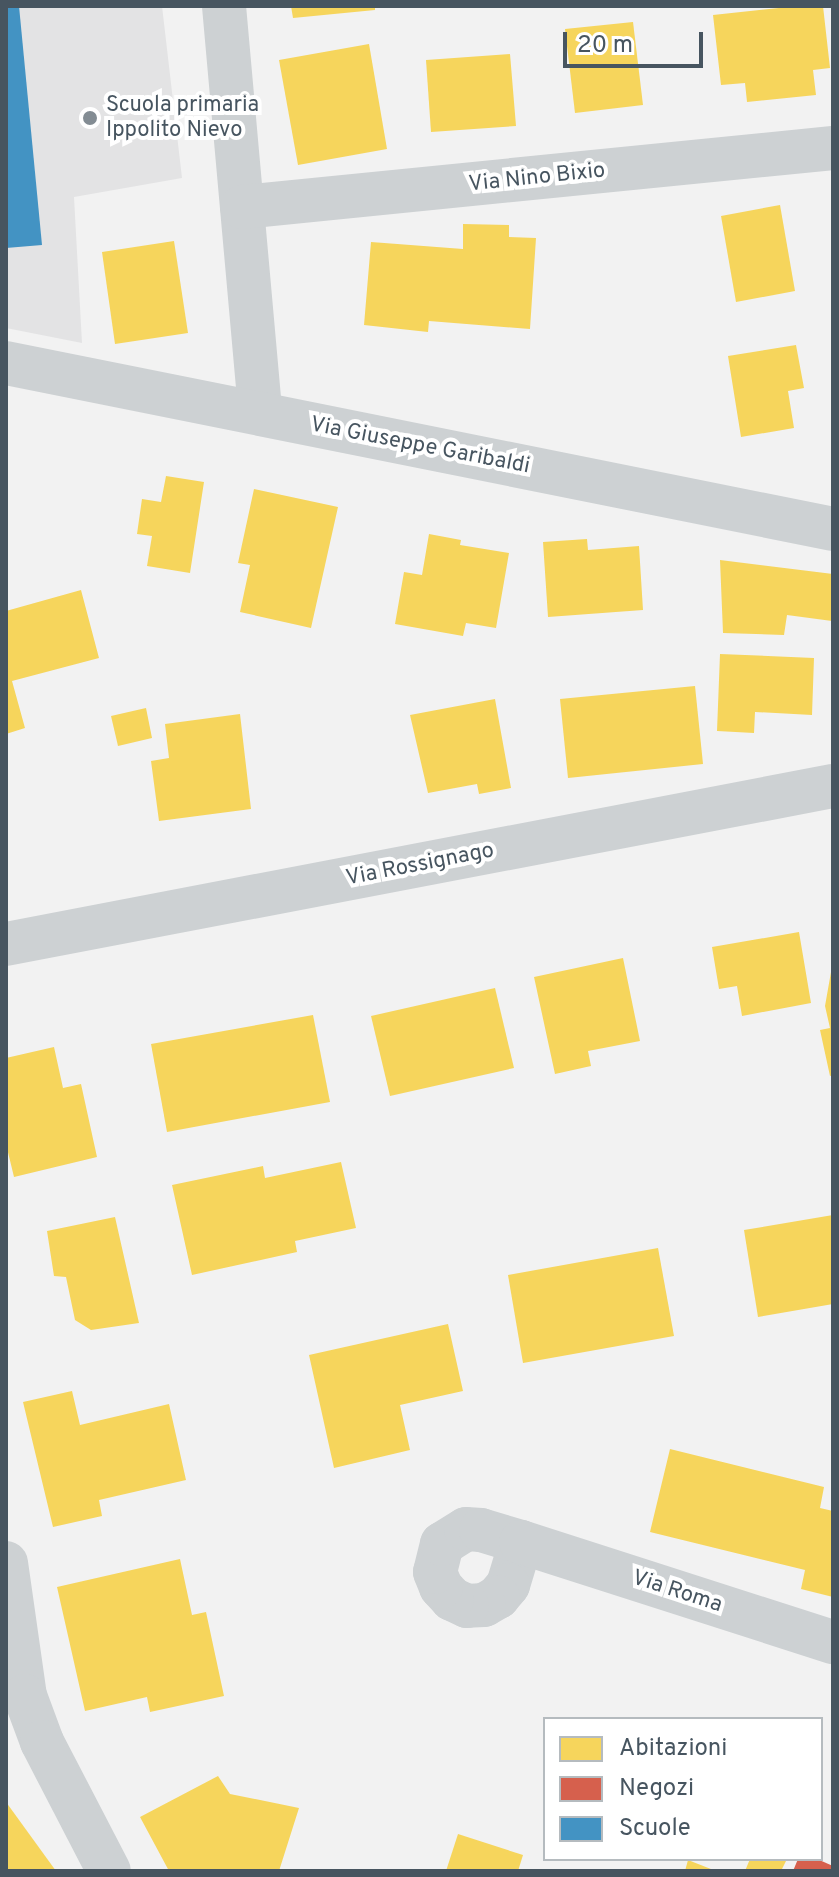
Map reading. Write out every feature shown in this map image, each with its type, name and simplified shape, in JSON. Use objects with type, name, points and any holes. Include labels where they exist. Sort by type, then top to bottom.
[{"type":"street","points":[[224,6],[260,413]]},
{"type":"street","name":"Via Nino Bixio","points":[[242,207],[833,148]]},
{"type":"street","name":"Via Giuseppe Garibaldi","points":[[6,363],[833,529]]},
{"type":"street","name":"Via Rossignago","points":[[6,944],[833,786]]},
{"type":"street","name":"Via Roma","points":[[521,1542],[833,1642]]},
{"type":"street","points":[[6,1563],[25,1696],[42,1742],[109,1871]]},
{"type":"shaded area","name":"Scuola primaria Ippolito Nievo","points":[[6,6],[162,6],[182,178],[74,197],[82,343],[6,328]]},
{"type":"building: Abitazioni","points":[[291,6],[375,6],[375,10],[293,18]]},
{"type":"building: Abitazioni","points":[[823,6],[830,68],[813,70],[816,95],[747,102],[745,83],[721,85],[713,15]]},
{"type":"building: Abitazioni","points":[[633,22],[643,105],[575,113],[565,29]]},
{"type":"building: Abitazioni","points":[[369,44],[387,149],[298,165],[279,60]]},
{"type":"building: Abitazioni","points":[[510,54],[516,126],[431,132],[426,60]]},
{"type":"building: Abitazioni","points":[[780,205],[795,291],[736,302],[721,216]]},
{"type":"building: Abitazioni","points":[[463,224],[509,225],[509,237],[536,238],[530,329],[429,321],[428,332],[364,325],[371,242],[463,249]]},
{"type":"building: Abitazioni","points":[[174,241],[188,333],[115,344],[102,252]]},
{"type":"building: Abitazioni","points":[[796,345],[804,388],[788,391],[794,428],[741,437],[728,356]]},
{"type":"building: Abitazioni","points":[[166,476],[204,482],[190,573],[147,566],[152,536],[137,534],[142,499],[161,502]]},
{"type":"building: Abitazioni","points":[[254,489],[338,507],[311,628],[240,612],[250,565],[238,563]]},
{"type":"building: Abitazioni","points":[[429,534],[461,540],[460,545],[509,553],[496,628],[466,623],[463,636],[395,624],[404,572],[422,575]]},
{"type":"building: Abitazioni","points":[[587,539],[588,550],[639,546],[643,610],[548,617],[543,542]]},
{"type":"building: Abitazioni","points":[[720,560],[833,574],[832,621],[787,615],[784,635],[723,633]]},
{"type":"building: Abitazioni","points":[[81,590],[99,658],[12,681],[25,728],[6,734],[6,611]]},
{"type":"building: Abitazioni","points":[[720,654],[814,658],[812,715],[755,712],[754,733],[717,731]]},
{"type":"building: Abitazioni","points":[[695,686],[703,764],[568,778],[560,699]]},
{"type":"building: Abitazioni","points":[[495,699],[511,788],[479,794],[477,784],[428,793],[410,715]]},
{"type":"building: Abitazioni","points":[[146,708],[152,738],[118,746],[111,716]]},
{"type":"building: Abitazioni","points":[[240,714],[251,809],[159,821],[151,761],[169,758],[165,724]]},
{"type":"building: Abitazioni","points":[[799,932],[811,1003],[742,1016],[737,986],[719,989],[712,947]]},
{"type":"building: Abitazioni","points":[[623,958],[640,1041],[588,1051],[591,1066],[555,1074],[534,977]]},
{"type":"building: Abitazioni","points":[[831,972],[833,1075],[830,1076],[820,1030],[830,1028],[825,1006]]},
{"type":"building: Abitazioni","points":[[495,988],[514,1068],[390,1096],[371,1016]]},
{"type":"building: Abitazioni","points":[[313,1015],[330,1102],[167,1132],[151,1044]]},
{"type":"building: Abitazioni","points":[[54,1047],[63,1088],[81,1084],[97,1157],[14,1177],[6,1144],[6,1058]]},
{"type":"building: Abitazioni","points":[[341,1162],[356,1228],[295,1241],[297,1252],[192,1275],[172,1185],[263,1166],[265,1178]]},
{"type":"building: Abitazioni","points":[[833,1215],[833,1304],[758,1317],[744,1230]]},
{"type":"building: Abitazioni","points":[[115,1217],[139,1323],[91,1330],[75,1320],[66,1277],[54,1276],[47,1231]]},
{"type":"building: Abitazioni","points":[[658,1248],[674,1336],[523,1363],[508,1275]]},
{"type":"building: Abitazioni","points":[[448,1324],[463,1391],[400,1405],[410,1450],[334,1468],[309,1355]]},
{"type":"building: Abitazioni","points":[[72,1391],[80,1425],[169,1404],[186,1480],[99,1500],[102,1516],[53,1527],[23,1402]]},
{"type":"building: Abitazioni","points":[[670,1449],[824,1487],[820,1508],[833,1511],[833,1597],[801,1589],[805,1570],[650,1532]]},
{"type":"building: Abitazioni","points":[[180,1559],[192,1615],[206,1612],[224,1696],[150,1712],[147,1697],[85,1711],[57,1587]]},
{"type":"building: Abitazioni","points":[[218,1776],[230,1794],[299,1808],[279,1871],[169,1871],[140,1817]]},
{"type":"building: Abitazioni","points":[[6,1802],[56,1871],[6,1871]]},
{"type":"building: Abitazioni","points":[[458,1834],[523,1855],[518,1871],[446,1871]]},
{"type":"building: Abitazioni","points":[[688,1861],[691,1861],[716,1871],[685,1871]]},
{"type":"building: Abitazioni","points":[[749,1861],[786,1861],[781,1871],[745,1871]]},
{"type":"building: Negozi","points":[[797,1861],[822,1861],[833,1866],[833,1871],[793,1871]]},
{"type":"building: Scuole","points":[[6,6],[19,6],[42,245],[6,248]]},
{"type":"place","name":"Scuola primaria Ippolito Nievo","points":[[90,118]]}]
